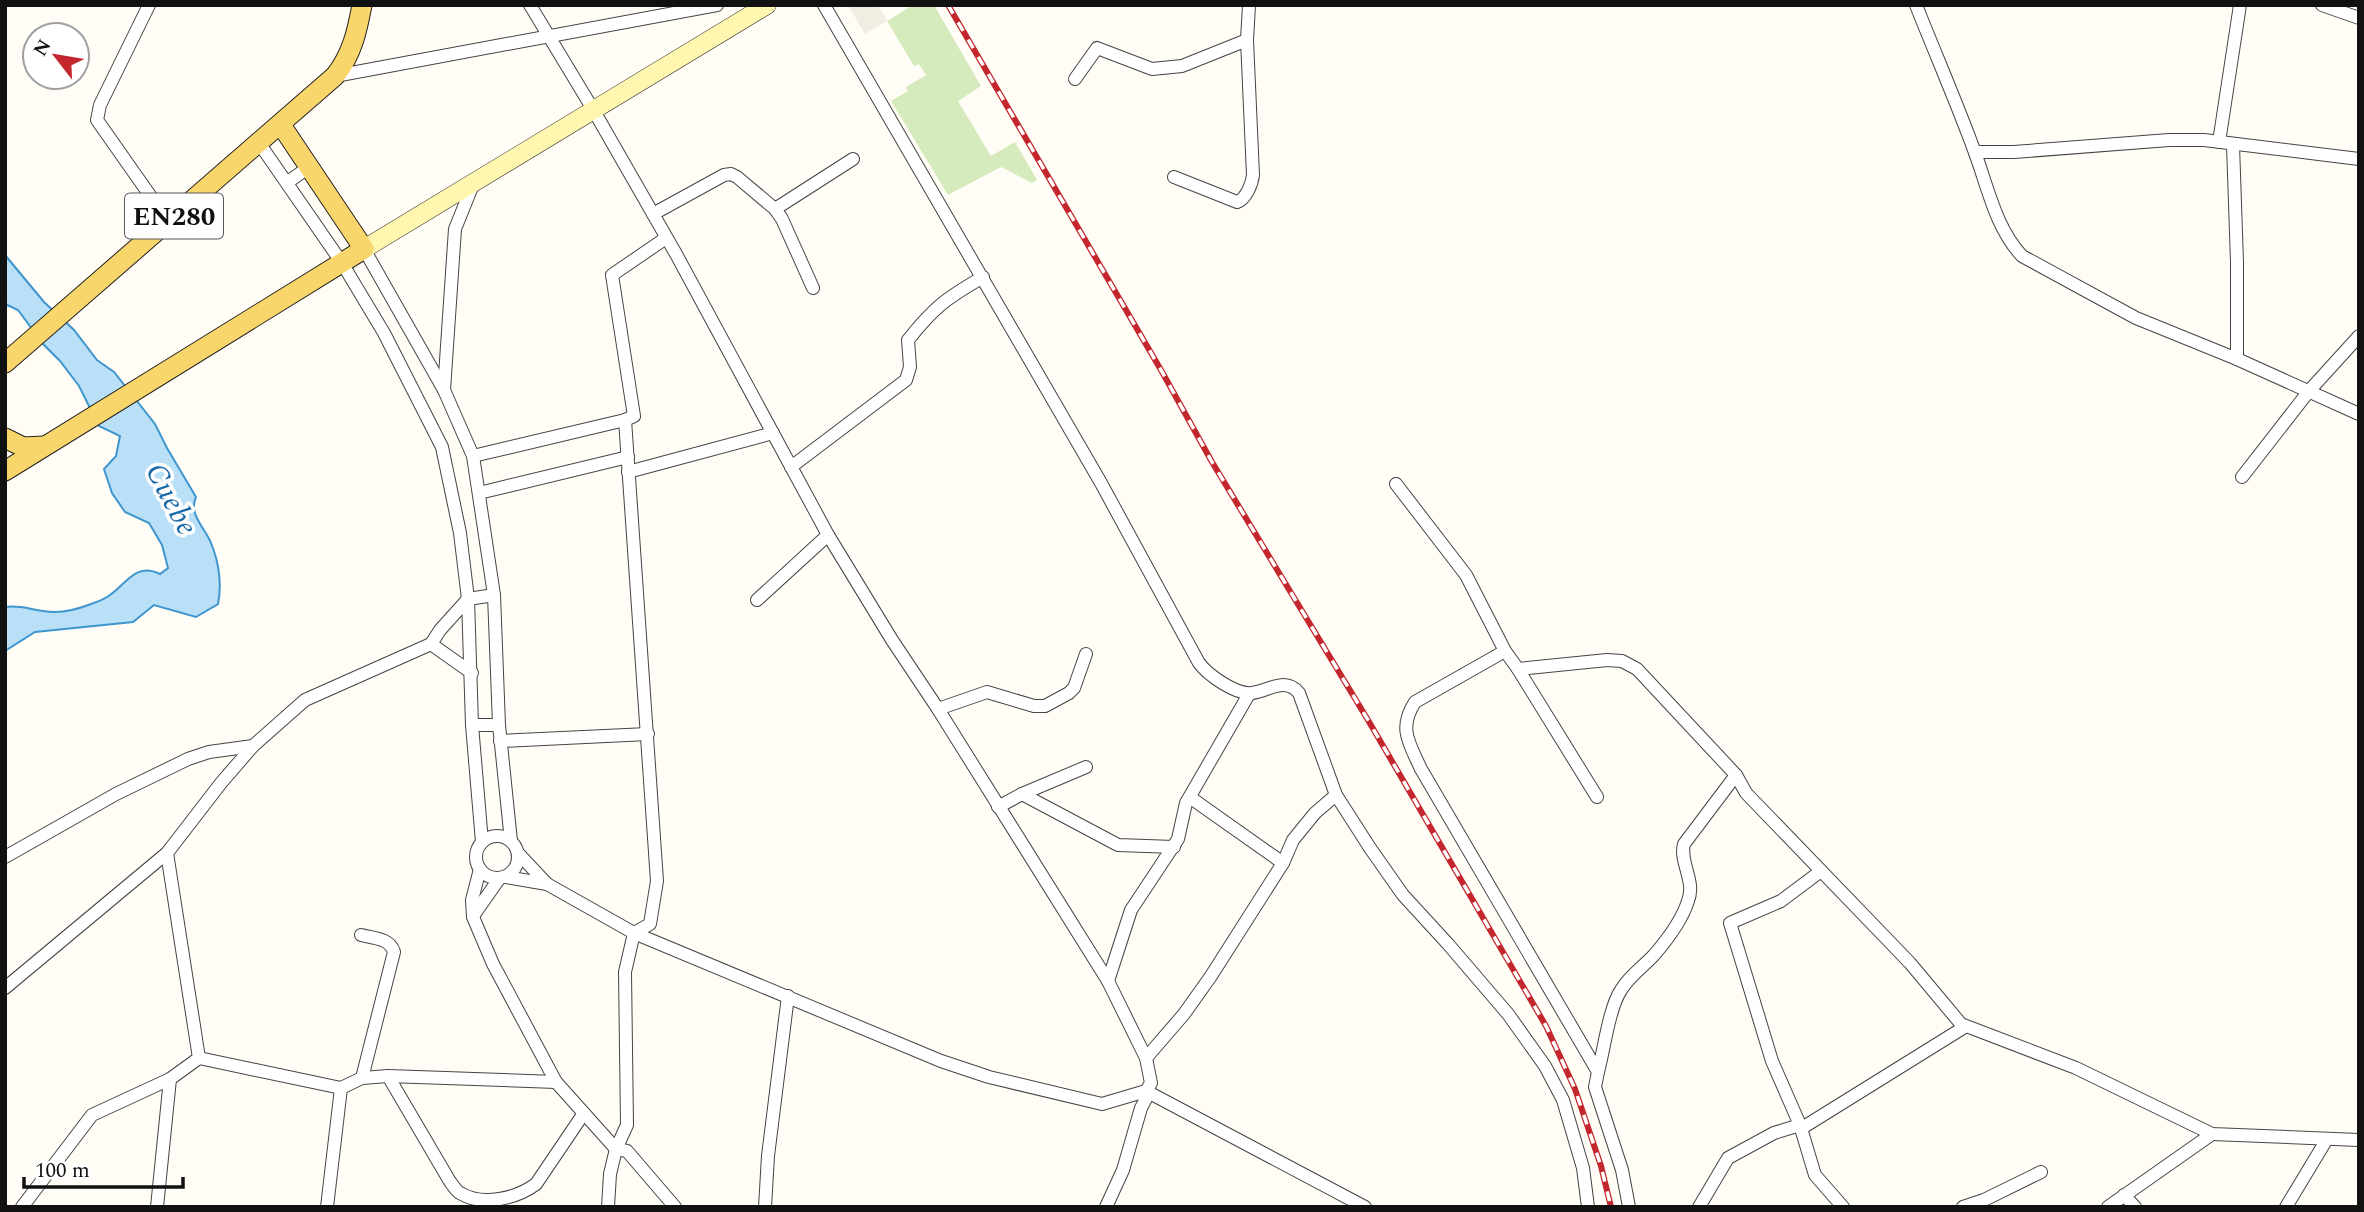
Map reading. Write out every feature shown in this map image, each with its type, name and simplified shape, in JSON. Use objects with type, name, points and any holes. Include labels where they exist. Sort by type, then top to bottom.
[{"type":"main road","name":"EN280","points":[[6,360],[335,76],[344,65],[354,43],[362,5]]},
{"type":"main road","points":[[5,471],[439,203],[767,5]]},
{"type":"main road","points":[[281,125],[364,249]]},
{"type":"main road","points":[[5,438],[23,447],[45,446]]},
{"type":"street","points":[[149,5],[100,105],[97,120],[168,221]]},
{"type":"street","points":[[530,5],[653,214],[828,535],[1108,981],[1146,1058],[1151,1083],[1140,1108],[1123,1170],[1106,1207]]},
{"type":"street","points":[[335,76],[717,5]]},
{"type":"street","points":[[824,5],[984,277],[1199,663],[1221,682],[1249,694],[1283,684],[1290,685],[1299,693],[1336,795],[1403,895],[1508,1014],[1545,1066],[1563,1100],[1583,1168],[1588,1207]]},
{"type":"street","points":[[1174,177],[1237,202],[1241,201],[1250,186],[1252,174],[1247,40],[1249,5]]},
{"type":"street","points":[[1916,5],[1975,152],[2000,225],[2009,242],[2022,256],[2136,318],[2237,359],[2359,414]]},
{"type":"street","points":[[2219,142],[2240,5]]},
{"type":"street","points":[[2322,5],[2359,18]]},
{"type":"street","points":[[1075,79],[1097,48],[1152,69],[1182,66],[1247,40]]},
{"type":"street","points":[[1975,152],[2014,152],[2169,140],[2219,142],[2359,159]]},
{"type":"street","points":[[259,143],[342,263],[384,333],[442,447],[460,533],[468,599],[472,726],[482,842],[476,855],[480,869],[472,900],[473,917],[493,964],[556,1082],[616,1149],[627,1152],[675,1207]]},
{"type":"street","points":[[2233,145],[2237,359]]},
{"type":"street","points":[[775,209],[853,159]]},
{"type":"street","points":[[288,183],[309,167]]},
{"type":"street","points":[[653,214],[724,175],[731,174],[775,209],[813,288]]},
{"type":"street","points":[[444,390],[455,229],[474,182]]},
{"type":"street","points":[[439,203],[455,229]]},
{"type":"street","points":[[473,456],[634,416],[612,275],[666,238]]},
{"type":"street","points":[[364,249],[444,390],[473,456],[494,595],[500,741],[511,841],[518,853],[547,884],[634,933],[941,1061],[1012,1083],[1102,1104],[1147,1092],[1362,1206]]},
{"type":"street","points":[[791,467],[906,380],[910,368],[908,340],[931,312],[947,298],[984,277]]},
{"type":"street","points":[[2242,477],[2309,391],[2359,336]]},
{"type":"street","points":[[608,1207],[610,1174],[616,1149],[627,1125],[625,972],[634,933],[650,924],[657,881],[625,420]]},
{"type":"street","points":[[628,472],[773,433]]},
{"type":"street","points":[[442,447],[465,436]]},
{"type":"street","points":[[479,493],[628,457]]},
{"type":"street","points":[[1396,484],[1466,575],[1506,651],[1597,797]]},
{"type":"street","points":[[757,600],[828,535]]},
{"type":"street","points":[[5,988],[167,853],[253,746],[305,700],[431,644],[468,599],[494,595]]},
{"type":"street","points":[[431,644],[472,673]]},
{"type":"street","points":[[1506,651],[1415,702],[1407,715],[1405,725],[1421,769],[1598,1072]]},
{"type":"street","points":[[938,709],[986,692],[1034,706],[1045,706],[1074,688],[1086,654]]},
{"type":"street","points":[[1518,669],[1607,660],[1629,664],[1637,669],[1736,775],[1746,793],[1910,963],[1961,1024],[2076,1068],[2213,1134],[2359,1140]]},
{"type":"street","points":[[1108,981],[1131,910],[1174,847],[1182,830],[1186,803],[1249,694]]},
{"type":"street","points":[[472,726],[499,725]]},
{"type":"street","points":[[500,741],[648,734]]},
{"type":"street","points":[[5,857],[104,800],[188,759],[209,752],[253,746]]},
{"type":"street","points":[[998,807],[1086,767]]},
{"type":"street","points":[[1629,1207],[1622,1170],[1595,1087],[1598,1072],[1617,996],[1632,974],[1653,956],[1671,933],[1690,897],[1687,865],[1682,857],[1684,844],[1736,775]]},
{"type":"street","points":[[1022,794],[1118,845],[1174,847]]},
{"type":"street","points":[[1146,1058],[1191,1004],[1283,863],[1293,840],[1315,813],[1336,795]]},
{"type":"street","points":[[1191,798],[1283,863]]},
{"type":"street","points":[[482,842],[496,836],[511,841]]},
{"type":"street","points":[[167,853],[199,1058]]},
{"type":"street","points":[[473,917],[502,878],[516,867],[518,853]]},
{"type":"street","points":[[480,869],[491,878],[547,884]]},
{"type":"street","points":[[1821,871],[1781,901],[1730,923],[1772,1061],[1800,1125],[1815,1175],[1843,1207]]},
{"type":"street","points":[[361,935],[385,941],[394,952],[362,1078]]},
{"type":"street","points":[[765,1207],[768,1156],[788,996]]},
{"type":"street","points":[[1714,1207],[1702,1202],[1728,1158],[1774,1133],[1800,1125],[1802,1128],[1963,1028],[1961,1024]]},
{"type":"street","points":[[22,1207],[92,1115],[170,1079],[199,1058],[341,1088],[362,1078],[388,1076],[556,1082]]},
{"type":"street","points":[[388,1076],[449,1180],[459,1193],[482,1200],[505,1198],[526,1191],[536,1184],[584,1113]]},
{"type":"street","points":[[157,1207],[170,1079]]},
{"type":"street","points":[[327,1207],[341,1088]]},
{"type":"street","points":[[2108,1207],[2213,1134]]},
{"type":"street","points":[[2286,1207],[2327,1139]]},
{"type":"street","points":[[1963,1207],[1984,1200],[2041,1172]]},
{"type":"street","points":[[2124,1195],[2135,1207]]},
{"type":"green space","points":[[913,5],[934,5],[981,86],[958,101],[991,156],[1015,142],[1037,180],[1032,183],[1001,167],[948,195],[891,101],[908,91],[906,87],[926,75],[919,64],[914,66],[887,21]]},
{"type":"shaded area","points":[[848,5],[878,5],[887,21],[865,34]]},
{"type":"water","name":"Cuebe","points":[[5,255],[44,302],[74,330],[97,360],[114,372],[155,424],[196,497],[194,509],[214,550],[220,589],[218,604],[196,617],[154,605],[133,622],[35,632],[5,651],[5,607],[49,612],[73,610],[106,598],[138,572],[152,571],[160,574],[168,568],[162,545],[149,523],[125,512],[112,493],[104,469],[116,456],[120,436],[99,426],[79,386],[60,361],[44,345],[18,310],[5,304]]},
{"type":"railway","points":[[948,5],[1212,462],[1368,720],[1546,1026],[1575,1089],[1601,1166],[1611,1207]]}]
